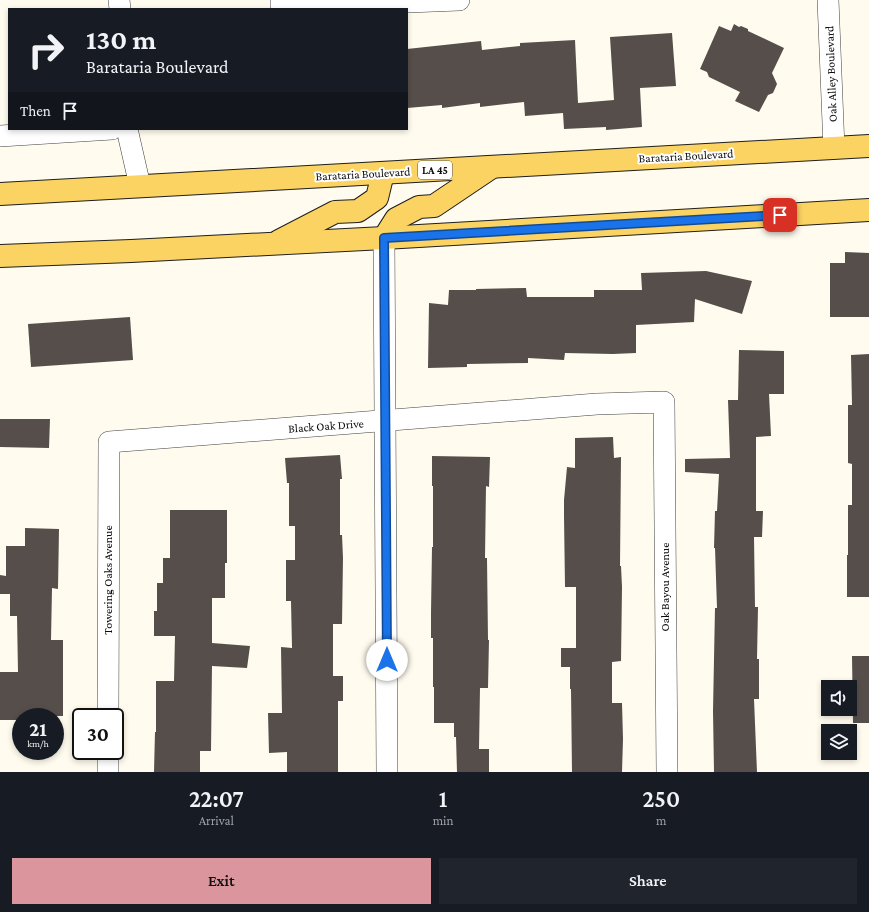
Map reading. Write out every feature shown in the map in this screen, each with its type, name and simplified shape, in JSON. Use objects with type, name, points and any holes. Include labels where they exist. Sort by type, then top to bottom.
[{"type":"main road","name":"Barataria Boulevard","points":[[0,194],[869,146]]},
{"type":"main road","points":[[384,238],[396,219],[419,207],[434,206],[493,167]]},
{"type":"main road","points":[[273,244],[335,212],[358,211],[377,198],[383,173]]},
{"type":"main road","points":[[827,212],[869,194]]},
{"type":"main road","points":[[0,256],[273,244],[869,210]]},
{"type":"street","points":[[281,4],[459,0]]},
{"type":"street","name":"Oak Alley Boulevard","points":[[828,0],[834,148]]},
{"type":"street","points":[[0,136],[96,130]]},
{"type":"street","points":[[127,130],[140,186]]},
{"type":"street","points":[[384,238],[388,772]]},
{"type":"street","name":"Black Oak Drive","points":[[109,442],[597,404],[664,402]]},
{"type":"street","name":"Oak Bayou Avenue","points":[[664,402],[667,772]]},
{"type":"street","name":"Towering Oaks Avenue","points":[[108,708],[109,442]]},
{"type":"street","points":[[108,760],[108,772]]},
{"type":"building","points":[[734,24],[748,29],[748,31],[784,48],[772,73],[777,84],[773,93],[768,95],[759,112],[735,101],[740,92],[709,77],[707,72],[700,69],[719,26],[731,31]]},
{"type":"building","points":[[672,33],[676,86],[640,88],[642,127],[606,130],[606,127],[564,129],[563,113],[525,116],[524,102],[480,107],[480,103],[442,108],[442,105],[408,108],[408,49],[481,41],[482,50],[520,46],[520,43],[575,40],[578,103],[614,100],[610,37]]},
{"type":"building","points":[[845,252],[869,253],[869,317],[830,317],[830,263],[845,263]]},
{"type":"building","points":[[706,271],[752,281],[742,314],[695,299],[694,322],[636,325],[636,353],[565,353],[564,360],[528,358],[528,363],[467,364],[467,367],[428,368],[429,303],[448,305],[449,290],[526,288],[527,297],[594,297],[594,290],[642,290],[641,273]]},
{"type":"building","points":[[130,317],[133,360],[31,367],[28,324]]},
{"type":"building","points":[[739,350],[784,351],[784,394],[769,394],[771,436],[756,437],[756,511],[763,511],[762,537],[754,537],[755,607],[758,607],[757,659],[759,659],[759,699],[754,699],[757,772],[714,772],[713,711],[715,608],[717,608],[714,548],[715,511],[717,511],[719,474],[685,472],[685,459],[730,458],[728,400],[738,400]]},
{"type":"building","points":[[869,354],[869,597],[847,597],[848,505],[852,505],[852,464],[848,463],[848,405],[852,405],[851,355]]},
{"type":"building","points":[[0,419],[50,419],[49,448],[0,447]]},
{"type":"building","points":[[613,437],[614,458],[621,457],[620,566],[622,587],[621,661],[612,662],[612,703],[622,703],[622,772],[572,772],[570,667],[561,667],[561,648],[576,648],[576,587],[565,587],[564,500],[567,467],[575,468],[575,438]]},
{"type":"building","points":[[340,455],[342,479],[340,479],[340,535],[342,535],[343,558],[342,624],[333,624],[333,676],[343,676],[343,701],[338,701],[338,772],[287,772],[287,752],[269,753],[268,713],[282,713],[281,647],[292,648],[291,601],[286,601],[286,560],[295,560],[295,526],[289,526],[289,483],[287,483],[285,458]]},
{"type":"building","points":[[432,456],[490,457],[489,487],[486,486],[485,558],[487,558],[489,640],[488,688],[480,688],[479,749],[489,749],[489,772],[457,772],[454,723],[434,723],[433,638],[431,638],[433,547]]},
{"type":"building","points":[[170,510],[227,510],[227,563],[225,563],[225,598],[212,598],[212,643],[250,646],[247,668],[212,666],[211,751],[200,751],[200,772],[154,772],[156,681],[174,681],[175,636],[154,636],[154,611],[157,611],[157,583],[163,583],[163,558],[170,558]]},
{"type":"building","points":[[25,528],[59,529],[58,589],[52,588],[51,640],[63,640],[63,708],[12,708],[12,720],[0,720],[0,672],[18,672],[17,616],[10,616],[10,594],[0,594],[0,575],[6,576],[6,546],[25,546]]},
{"type":"building","points":[[852,656],[869,656],[869,723],[853,723],[853,716],[857,716],[857,680],[852,680]]},
{"type":"route","points":[[387,660],[384,238],[780,215]]}]
